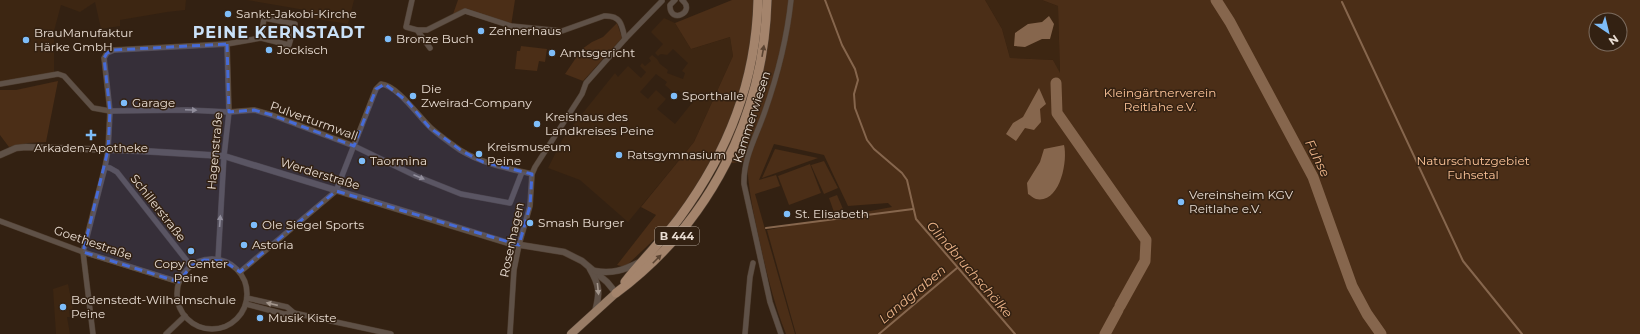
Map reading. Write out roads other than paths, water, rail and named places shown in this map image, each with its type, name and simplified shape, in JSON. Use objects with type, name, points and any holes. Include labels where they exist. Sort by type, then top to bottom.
[{"type":"highway","name":"B 444","points":[[616,293],[664,237],[697,193],[716,162],[728,137],[746,88],[755,42],[758,0]]},
{"type":"highway","name":"B 444","points":[[616,293],[640,275],[669,246],[706,199],[724,167],[741,132],[754,96],[764,42],[767,0]]},
{"type":"main road","name":"B 444","points":[[571,334],[616,293]]},
{"type":"street","points":[[662,0],[670,5],[674,14],[682,15],[686,8],[685,3],[682,0]]},
{"type":"street","name":"Rosenhagen","points":[[510,334],[514,270],[519,245],[530,206],[532,174],[543,154],[582,94],[586,83],[662,0]]},
{"type":"street","points":[[670,5],[675,0]]},
{"type":"street","name":"Kammerwiesen","points":[[781,334],[769,296],[746,191],[744,174],[746,160],[759,129],[778,72],[792,0]]},
{"type":"street","points":[[411,3],[406,27],[417,30],[427,30],[465,11],[511,26],[562,30],[604,16],[610,16],[618,19],[625,39]]},
{"type":"street","points":[[93,334],[83,252],[108,150],[110,111],[104,58],[107,53],[114,50],[227,44],[261,38],[289,45],[295,24],[264,18],[261,38]]},
{"type":"street","points":[[417,30],[430,48]]},
{"type":"street","name":"Hagenstraße","points":[[218,260],[224,156],[229,112],[227,44]]},
{"type":"street","name":"Pulverturmwall","points":[[0,84],[58,74],[64,76],[93,108],[110,111],[187,110],[229,112],[254,110],[272,115],[354,146],[416,176],[461,194],[510,203],[522,172]]},
{"type":"street","points":[[240,272],[336,191],[376,89],[381,84],[388,86],[408,102],[430,127],[462,151],[483,162],[532,174]]},
{"type":"street","name":"Werderstraße","points":[[0,156],[16,148],[26,147],[224,156],[508,243],[564,252],[573,256],[594,270],[616,293]]},
{"type":"street","name":"Schillerstraße","points":[[105,167],[117,172],[191,266]]},
{"type":"street","name":"Goethestraße","points":[[0,222],[83,252],[180,282]]},
{"type":"street","points":[[204,260],[218,260],[230,264],[240,272],[246,284],[247,298],[242,313],[229,325],[210,332],[196,325],[185,316],[178,300],[180,282],[182,276],[191,266],[204,260]]},
{"type":"street","points":[[594,270],[613,273],[622,271],[642,261]]},
{"type":"street","points":[[745,334],[750,277],[753,263]]},
{"type":"street","points":[[588,266],[597,282],[599,290],[594,313]]},
{"type":"street","points":[[247,298],[287,307],[294,313]]},
{"type":"street","points":[[246,304],[284,314],[294,313],[391,334]]},
{"type":"street","points":[[166,334],[185,316]]},
{"type":"waterway","name":"Glindbruchschölke","points":[[825,0],[842,45],[855,69],[858,80],[854,94],[855,108],[867,140],[874,149],[902,173],[907,180],[916,219],[1015,334]]},
{"type":"waterway","name":"Fuhse","points":[[1216,0],[1230,22],[1313,177],[1352,286],[1367,314],[1381,334]]},
{"type":"waterway","points":[[1342,2],[1463,261],[1522,334]]},
{"type":"waterway","points":[[1056,83],[1057,113],[1146,240],[1145,261],[1120,306]]},
{"type":"waterway","points":[[766,228],[913,209]]},
{"type":"waterway","name":"Landgraben","points":[[879,334],[957,268]]},
{"type":"waterway","points":[[1105,334],[1118,310]]},
{"type":"place","name":"Sankt-Jakobi-Kirche","points":[[228,14]]},
{"type":"place","name":"Zehnerhaus","points":[[481,31]]},
{"type":"place","name":"Bronze Buch","points":[[388,39]]},
{"type":"place","name":"BrauManufaktur Härke GmbH","points":[[26,40]]},
{"type":"place","name":"Jockisch","points":[[269,50]]},
{"type":"place","name":"Amtsgericht","points":[[552,53]]},
{"type":"place","name":"Die Zweirad-Company","points":[[413,96]]},
{"type":"place","name":"Sporthalle","points":[[674,96]]},
{"type":"place","name":"Garage","points":[[124,103]]},
{"type":"place","name":"Kreishaus des Landkreises Peine","points":[[537,124]]},
{"type":"place","name":"Arkaden-Apotheke","points":[[91,135]]},
{"type":"place","name":"Kreismuseum Peine","points":[[479,154]]},
{"type":"place","name":"Ratsgymnasium","points":[[619,155]]},
{"type":"place","name":"Taormina","points":[[362,161]]},
{"type":"place","name":"Vereinsheim KGV Reitlahe e.V.","points":[[1181,202]]},
{"type":"place","name":"St. Elisabeth","points":[[787,214]]},
{"type":"place","name":"Smash Burger","points":[[530,223]]},
{"type":"place","name":"Ole Siegel Sports","points":[[254,225]]},
{"type":"place","name":"Astoria","points":[[244,245]]},
{"type":"place","name":"Copy Center Peine","points":[[191,251]]},
{"type":"place","name":"Bodenstedt-Wilhelmschule Peine","points":[[63,307]]},
{"type":"place","name":"Musik Kiste","points":[[260,318]]},
{"type":"district","name":"PEINE KERNSTADT","points":[[279,32]]},
{"type":"park label","name":"Kleingärtnerverein Reitlahe e.V.","points":[[1160,100]]},
{"type":"park label","name":"Naturschutzgebiet Fuhsetal","points":[[1473,168]]}]
